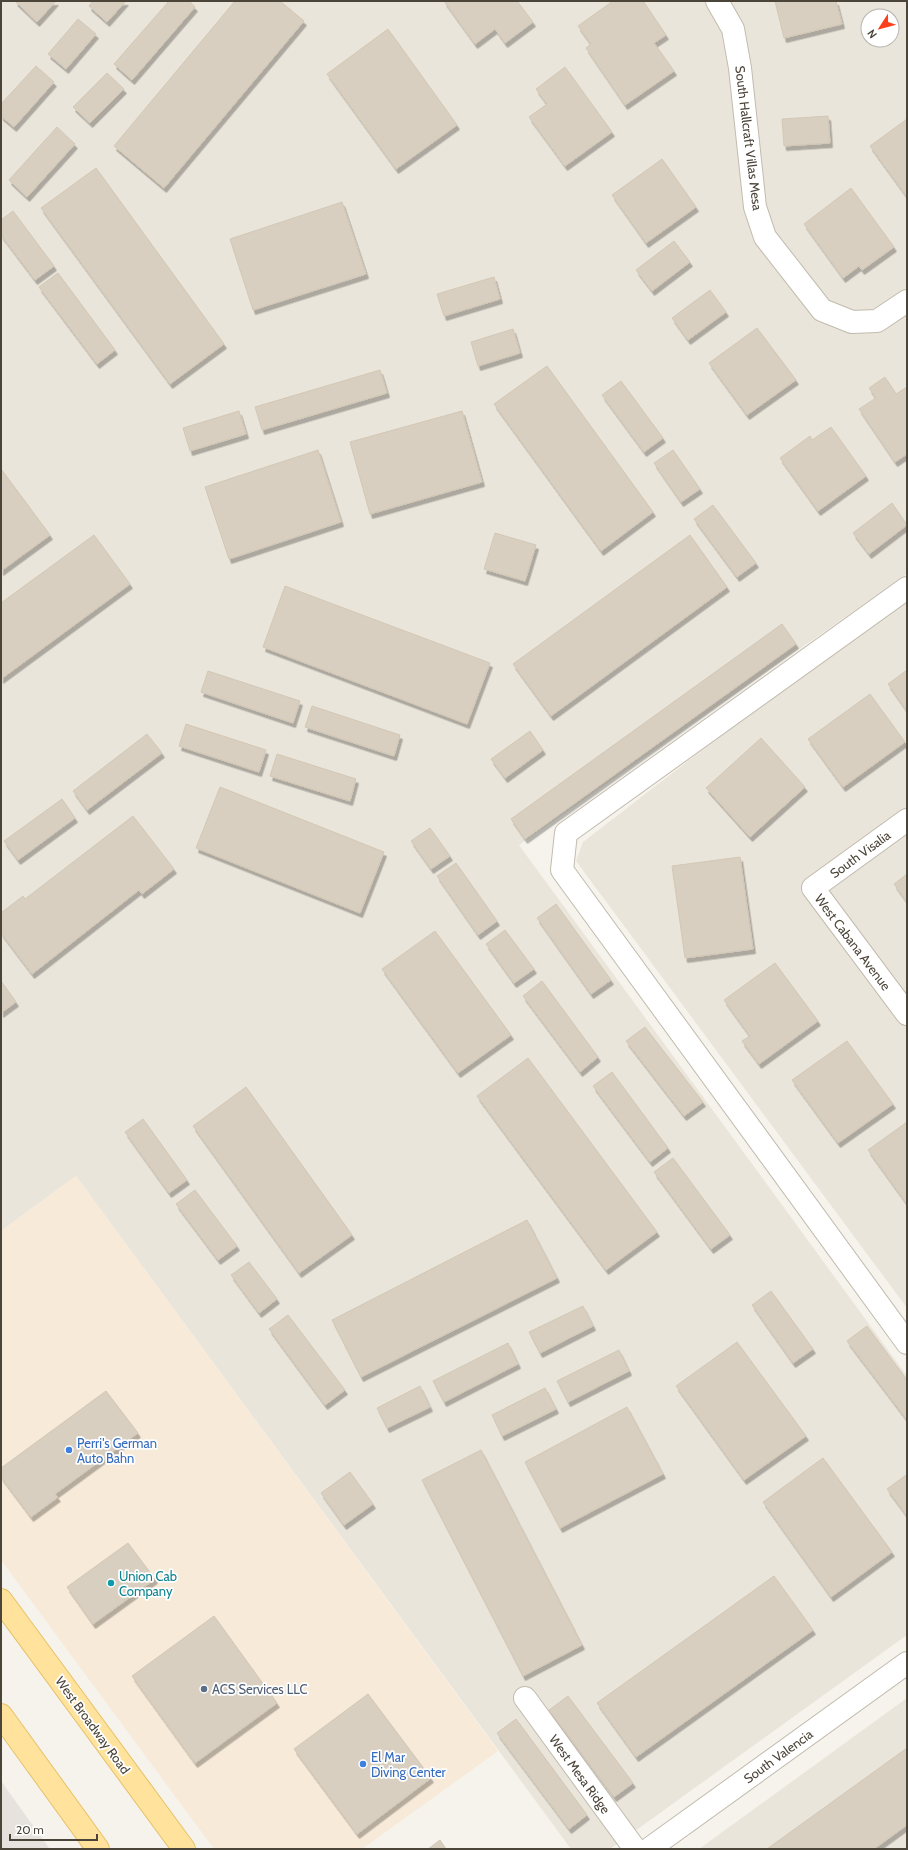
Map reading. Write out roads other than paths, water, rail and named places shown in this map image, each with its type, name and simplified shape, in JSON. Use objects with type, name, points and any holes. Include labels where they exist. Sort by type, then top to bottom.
[{"type":"main road","name":"West Broadway Road","points":[[1,1600],[184,1849]]},
{"type":"main road","points":[[1,1715],[98,1849]]},
{"type":"street","name":"South Hallcraft Villas Mesa","points":[[717,1],[733,29],[756,207],[765,237],[822,310],[852,322],[877,321],[907,301]]},
{"type":"street","points":[[907,588],[566,833],[562,870],[907,1343]]},
{"type":"street","name":"South Visalia","points":[[813,888],[907,820]]},
{"type":"street","name":"West Cabana Avenue","points":[[813,888],[907,1014]]},
{"type":"street","name":"South Valencia","points":[[649,1849],[907,1663]]},
{"type":"street","name":"West Mesa Ridge","points":[[525,1698],[635,1849]]},
{"type":"place","name":"Perri's German Auto Bahn","points":[[69,1450]]},
{"type":"place","name":"Union Cab Company","points":[[111,1583]]},
{"type":"place","name":"ACS Services LLC","points":[[204,1689]]},
{"type":"place","name":"El Mar Diving Center","points":[[363,1764]]}]
